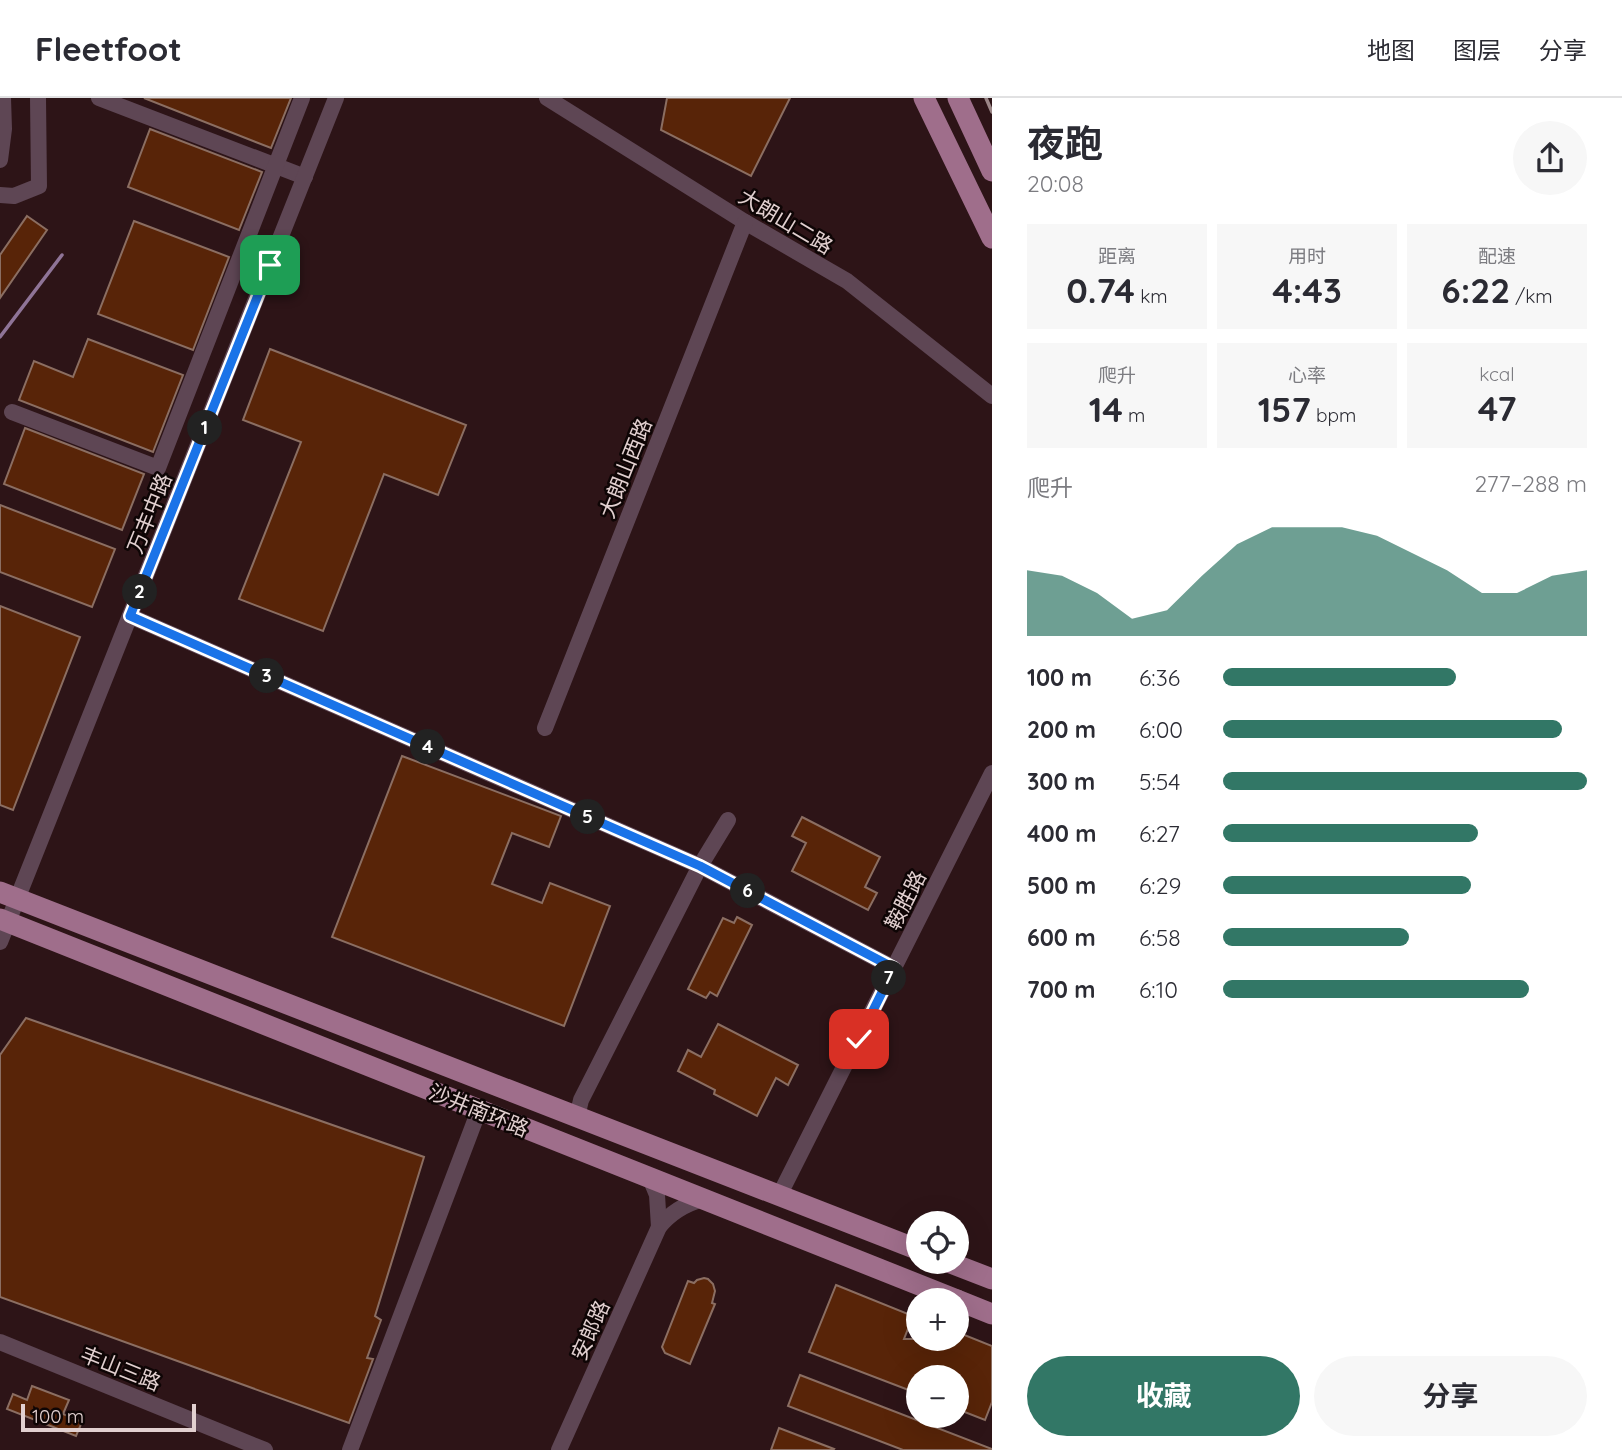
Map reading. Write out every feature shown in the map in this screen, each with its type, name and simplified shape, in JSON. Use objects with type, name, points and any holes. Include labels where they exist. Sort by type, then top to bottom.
[{"type":"main road","points":[[924,98],[992,238]]},
{"type":"main road","points":[[958,98],[992,172]]},
{"type":"main road","points":[[975,202],[992,225]]},
{"type":"main road","name":"沙井南环路","points":[[9,895],[906,1245]]},
{"type":"main road","name":"沙井南环路","points":[[3,928],[479,1110],[927,1288]]},
{"type":"main road","points":[[969,1270],[992,1279]]},
{"type":"main road","name":"沙井南环路","points":[[969,1305],[992,1314]]},
{"type":"street","points":[[0,160],[4,129],[3,98]]},
{"type":"street","points":[[0,195],[14,196],[39,186],[38,98]]},
{"type":"street","points":[[99,98],[305,177]]},
{"type":"street","points":[[12,412],[158,468],[302,98]]},
{"type":"street","name":"万丰中路","points":[[3,928],[9,895],[130,616],[336,98]]},
{"type":"street","name":"大朗山二路","points":[[547,98],[745,222],[847,281],[992,396]]},
{"type":"street","name":"大朗山西路","points":[[545,728],[745,222]]},
{"type":"street","points":[[130,616],[700,866],[894,968]]},
{"type":"street","name":"鞍胜路","points":[[779,1196],[992,773]]},
{"type":"street","points":[[576,1117],[581,1100],[700,866],[728,820]]},
{"type":"street","points":[[350,1450],[479,1110]]},
{"type":"street","name":"安郎路","points":[[650,1178],[657,1195],[659,1227]]},
{"type":"street","name":"安郎路","points":[[559,1450],[659,1227],[666,1218],[684,1205],[704,1199]]},
{"type":"street","name":"丰山三路","points":[[0,1342],[265,1450]]},
{"type":"building","points":[[144,98],[291,98],[271,148]]},
{"type":"building","points":[[667,98],[790,98],[751,176],[661,130]]},
{"type":"building","points":[[150,129],[262,172],[239,230],[128,187]]},
{"type":"building","points":[[27,216],[47,230],[0,298],[0,255]]},
{"type":"building","points":[[134,221],[229,257],[193,350],[98,314]]},
{"type":"building","points":[[88,339],[183,375],[153,452],[19,400],[34,361],[73,377]]},
{"type":"building","points":[[270,349],[466,425],[438,495],[384,474],[323,631],[239,599],[301,442],[243,420]]},
{"type":"building","points":[[25,428],[144,474],[122,530],[4,484]]},
{"type":"building","points":[[0,505],[115,549],[92,607],[0,572]]},
{"type":"building","points":[[0,606],[80,637],[13,810],[0,805]]},
{"type":"building","points":[[402,756],[561,816],[549,847],[512,833],[492,884],[542,903],[550,883],[610,906],[564,1026],[332,937]]},
{"type":"building","points":[[802,817],[880,857],[865,887],[877,893],[868,910],[792,871],[806,843],[792,836]]},
{"type":"building","points":[[737,917],[752,925],[717,996],[710,992],[706,998],[688,989],[723,918],[734,923]]},
{"type":"building","points":[[26,1018],[424,1157],[375,1316],[381,1320],[367,1358],[373,1359],[349,1423],[0,1297],[0,1055]]},
{"type":"building","points":[[718,1024],[798,1065],[788,1085],[776,1078],[757,1116],[714,1094],[715,1090],[678,1071],[688,1050],[701,1057]]},
{"type":"building","points":[[704,1278],[713,1284],[715,1291],[712,1303],[715,1304],[690,1364],[665,1353],[662,1347],[688,1281],[694,1283]]},
{"type":"building","points":[[836,1285],[906,1313],[906,1351],[969,1351],[969,1337],[992,1346],[992,1402],[985,1420],[969,1414],[969,1365],[906,1365],[906,1389],[809,1352]]},
{"type":"building","points":[[800,1375],[906,1416],[906,1428],[938,1428],[992,1449],[903,1450],[788,1406]]},
{"type":"building","points":[[32,1386],[69,1400],[63,1414],[82,1422],[76,1436],[7,1409],[13,1394],[27,1400]]},
{"type":"building","points":[[779,1428],[834,1449],[771,1450]]},
{"type":"waterway","points":[[0,337],[62,255]]},
{"type":"railway","points":[[986,98],[992,112]]},
{"type":"route","points":[[270,265],[130,616],[700,866],[894,968],[859,1039]]}]
